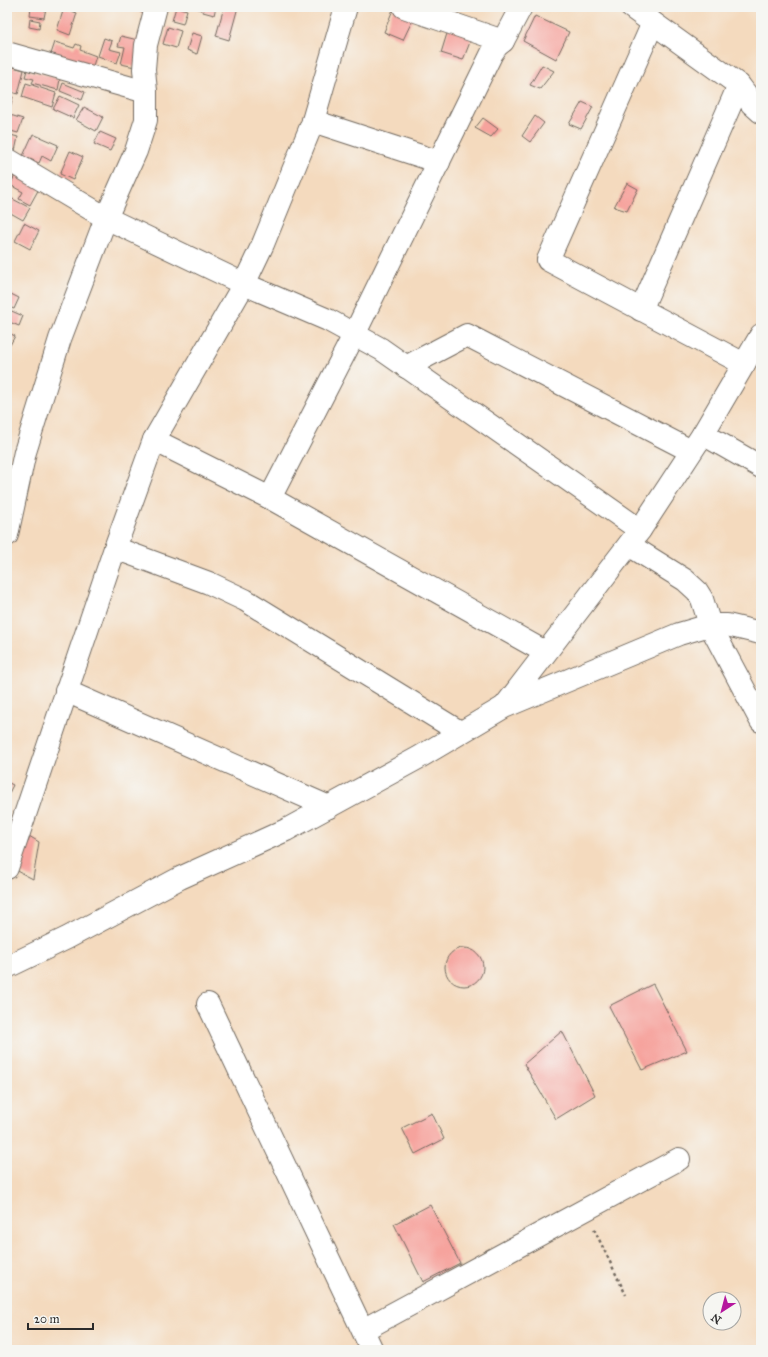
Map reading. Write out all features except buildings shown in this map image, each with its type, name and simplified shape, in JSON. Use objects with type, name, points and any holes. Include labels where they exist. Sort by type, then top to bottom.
[{"type":"street","points":[[7,535],[24,452],[58,346],[106,218],[136,151],[146,120],[144,69],[146,45],[156,7]]},
{"type":"street","points":[[7,868],[115,548],[154,440],[244,284],[263,244],[313,121],[346,7]]},
{"type":"street","points":[[404,7],[503,41]]},
{"type":"street","points":[[270,498],[354,335],[492,53],[496,46],[503,41],[521,7]]},
{"type":"street","points":[[630,7],[739,85],[751,103],[761,112]]},
{"type":"street","points":[[653,23],[548,260],[744,364]]},
{"type":"street","points":[[7,53],[146,92]]},
{"type":"street","points":[[641,310],[739,85]]},
{"type":"street","points":[[313,121],[439,162]]},
{"type":"street","points":[[7,159],[106,218],[244,284],[328,320],[381,349],[406,367],[635,538],[697,591],[702,599],[710,625],[761,722]]},
{"type":"street","points":[[406,367],[467,335],[697,442],[761,468]]},
{"type":"street","points":[[504,707],[545,652],[635,538],[697,442],[761,335]]},
{"type":"street","points":[[154,440],[270,498],[545,652]]},
{"type":"street","points":[[115,548],[209,583],[245,600],[460,732]]},
{"type":"street","points":[[7,967],[67,938],[180,878],[286,830],[418,758],[504,707],[679,634],[710,625],[727,625],[761,633]]},
{"type":"street","points":[[66,691],[329,807]]},
{"type":"street","points":[[208,1004],[372,1350]]},
{"type":"street","points":[[363,1330],[679,1159]]},
{"type":"path","points":[[584,1210],[626,1295]]}]
